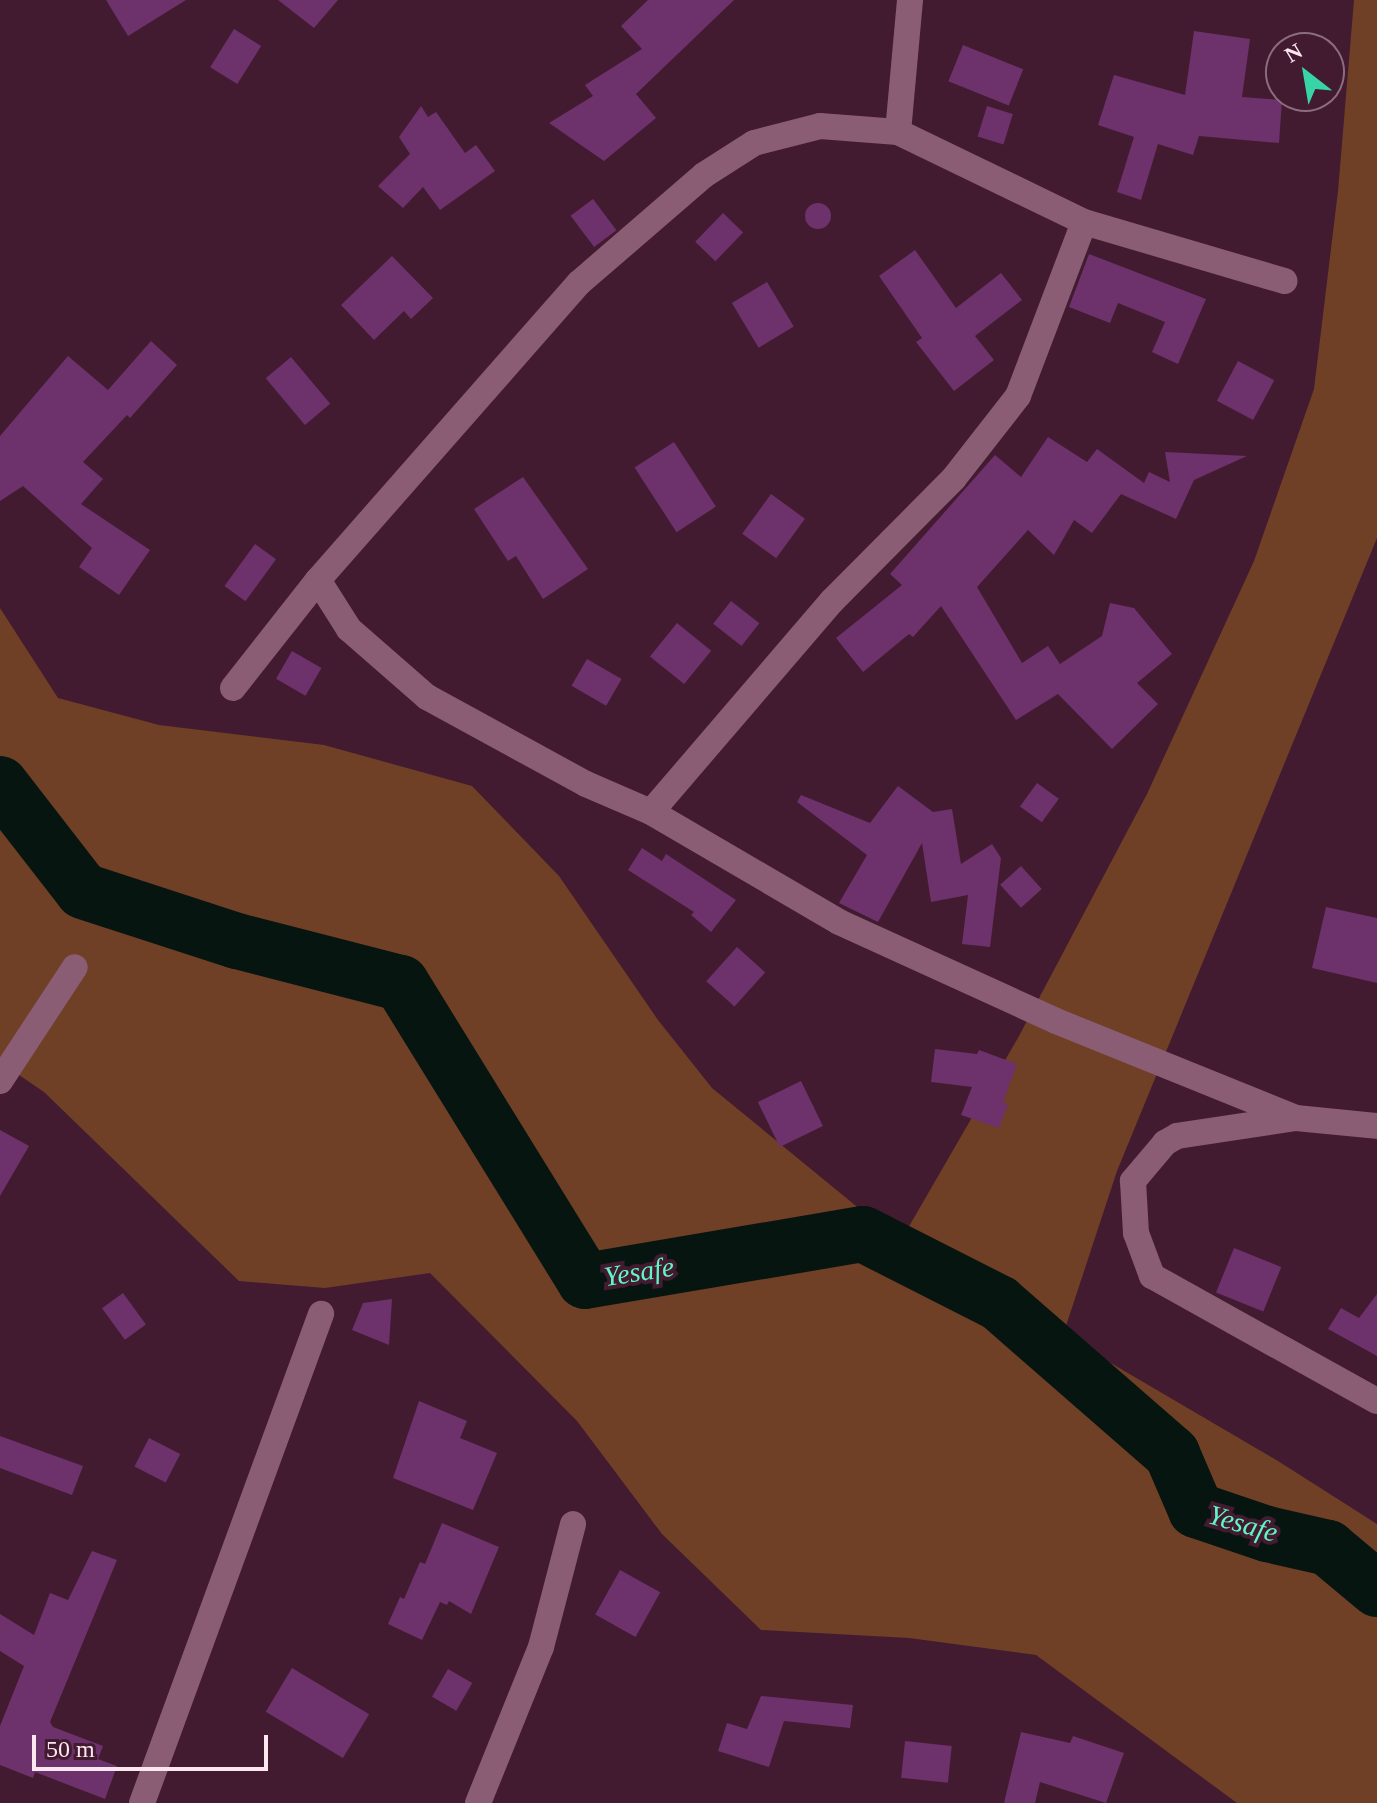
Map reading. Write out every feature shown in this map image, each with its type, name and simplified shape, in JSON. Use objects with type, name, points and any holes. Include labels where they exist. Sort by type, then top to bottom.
[{"type":"street","points":[[898,132],[910,0]]},
{"type":"street","points":[[233,688],[318,580],[579,283],[704,175],[754,143],[820,126],[898,132],[1084,222],[1285,281]]},
{"type":"street","points":[[651,812],[832,601],[954,478],[1018,396],[1084,222]]},
{"type":"street","points":[[318,580],[349,629],[427,697],[586,784],[651,812],[839,922],[1056,1021],[1296,1118]]},
{"type":"street","points":[[0,1081],[75,967]]},
{"type":"street","points":[[1377,1126],[1296,1118],[1177,1136],[1165,1143],[1133,1181],[1136,1233],[1152,1276],[1377,1401]]},
{"type":"street","points":[[142,1803],[321,1314]]},
{"type":"street","points":[[478,1803],[541,1647],[573,1524]]},
{"type":"shaded area","points":[[1354,0],[1377,0],[1377,538],[1117,1171],[1063,1335],[1278,1461],[1377,1524],[1377,1803],[1237,1803],[1036,1655],[909,1638],[761,1630],[662,1534],[577,1421],[430,1273],[325,1288],[239,1281],[44,1092],[0,1062],[0,608],[58,698],[159,725],[324,745],[472,786],[559,876],[658,1020],[712,1088],[900,1242],[1019,1036],[1147,794],[1254,561],[1314,389]]},
{"type":"building","points":[[106,0],[186,0],[128,36]]},
{"type":"building","points":[[278,0],[338,0],[314,28]]},
{"type":"building","points":[[648,0],[734,0],[636,94],[656,118],[604,161],[549,123],[593,96],[585,85],[642,49],[621,26]]},
{"type":"building","points":[[234,29],[261,46],[237,84],[210,67]]},
{"type":"building","points":[[1194,31],[1250,39],[1242,97],[1265,99],[1265,112],[1281,112],[1279,143],[1199,136],[1193,155],[1158,144],[1141,200],[1117,192],[1134,137],[1098,125],[1114,75],[1185,95]]},
{"type":"building","points":[[963,45],[1023,69],[1009,106],[948,81]]},
{"type":"building","points":[[421,106],[428,117],[436,112],[465,153],[476,145],[495,171],[440,210],[423,187],[403,208],[378,186],[410,154],[399,137]]},
{"type":"building","points":[[987,106],[1013,114],[1003,144],[978,137]]},
{"type":"building","points":[[593,199],[616,230],[594,247],[571,216]]},
{"type":"building","points":[[818,203],[827,207],[831,216],[827,225],[818,229],[809,225],[805,216],[809,207]]},
{"type":"building","points":[[723,213],[743,232],[715,261],[695,242]]},
{"type":"building","points":[[915,250],[956,308],[1001,273],[1022,300],[975,336],[994,360],[954,391],[916,342],[922,338],[879,276]]},
{"type":"building","points":[[1089,254],[1206,299],[1178,364],[1152,352],[1165,322],[1118,303],[1110,323],[1069,307]]},
{"type":"building","points":[[392,256],[433,298],[411,319],[404,311],[374,340],[341,305]]},
{"type":"building","points":[[767,282],[794,327],[759,348],[732,303]]},
{"type":"building","points":[[151,341],[177,365],[130,418],[127,415],[83,462],[103,479],[81,504],[150,550],[119,595],[79,567],[92,548],[23,486],[0,501],[0,436],[68,356],[108,390]]},
{"type":"building","points":[[291,357],[330,404],[305,425],[266,378]]},
{"type":"building","points":[[1238,361],[1274,380],[1253,420],[1217,401]]},
{"type":"building","points":[[1048,437],[1087,462],[1097,449],[1144,483],[1149,472],[1170,482],[1165,452],[1247,456],[1194,480],[1176,519],[1121,494],[1092,533],[1074,520],[1054,555],[1028,530],[977,587],[1022,663],[1048,646],[1060,664],[1102,636],[1110,603],[1134,608],[1172,654],[1137,683],[1158,704],[1112,749],[1058,694],[1016,720],[941,606],[913,637],[909,634],[863,672],[836,638],[902,585],[890,574],[995,455],[1021,477]]},
{"type":"building","points":[[674,442],[716,507],[677,532],[635,468]]},
{"type":"building","points":[[523,477],[588,569],[543,599],[516,556],[508,561],[474,509]]},
{"type":"building","points":[[771,494],[805,519],[776,558],[742,534]]},
{"type":"building","points":[[255,544],[276,559],[245,601],[224,586]]},
{"type":"building","points":[[731,601],[759,623],[742,646],[713,624]]},
{"type":"building","points":[[677,623],[711,651],[684,684],[650,656]]},
{"type":"building","points":[[292,651],[321,668],[305,696],[276,679]]},
{"type":"building","points":[[587,659],[622,679],[606,706],[572,686]]},
{"type":"building","points":[[1037,783],[1059,799],[1042,822],[1020,806]]},
{"type":"building","points":[[898,786],[933,812],[952,809],[961,864],[992,844],[1001,858],[990,947],[962,944],[968,895],[931,902],[922,843],[878,922],[839,903],[867,855],[797,802],[801,795],[870,823]]},
{"type":"building","points":[[642,848],[662,861],[666,854],[736,900],[711,932],[691,915],[694,912],[628,870]]},
{"type":"building","points":[[1021,866],[1042,889],[1021,908],[1000,885]]},
{"type":"building","points":[[1326,907],[1377,918],[1377,983],[1312,968]]},
{"type":"building","points":[[737,947],[765,972],[734,1007],[706,981]]},
{"type":"building","points":[[935,1049],[977,1054],[979,1050],[1017,1064],[1003,1102],[1008,1104],[999,1128],[961,1115],[972,1087],[931,1082]]},
{"type":"building","points":[[801,1081],[823,1126],[780,1147],[758,1102]]},
{"type":"building","points":[[0,1130],[29,1146],[0,1196]]},
{"type":"building","points":[[1234,1248],[1281,1267],[1263,1312],[1216,1293]]},
{"type":"building","points":[[123,1293],[146,1325],[125,1340],[102,1308]]},
{"type":"building","points":[[1377,1294],[1377,1356],[1328,1329],[1341,1308],[1359,1318]]},
{"type":"building","points":[[392,1299],[389,1345],[352,1330],[363,1303]]},
{"type":"building","points":[[419,1401],[467,1421],[460,1438],[497,1453],[473,1510],[393,1478]]},
{"type":"building","points":[[0,1436],[83,1466],[72,1495],[0,1468]]},
{"type":"building","points":[[149,1438],[180,1454],[166,1482],[134,1467]]},
{"type":"building","points":[[442,1523],[499,1547],[471,1614],[449,1601],[447,1605],[440,1602],[422,1640],[388,1624],[400,1597],[404,1599],[420,1562],[425,1564]]},
{"type":"building","points":[[92,1551],[117,1560],[50,1722],[53,1727],[103,1746],[98,1759],[117,1766],[105,1799],[35,1772],[33,1778],[0,1765],[0,1726],[24,1666],[0,1651],[0,1614],[34,1635],[50,1593],[68,1600]]},
{"type":"building","points":[[620,1570],[660,1592],[636,1637],[595,1615]]},
{"type":"building","points":[[292,1668],[369,1714],[343,1758],[266,1712]]},
{"type":"building","points":[[448,1669],[472,1683],[456,1711],[432,1697]]},
{"type":"building","points":[[761,1696],[853,1705],[850,1728],[784,1721],[769,1767],[718,1751],[727,1723],[747,1729]]},
{"type":"building","points":[[1021,1732],[1070,1743],[1073,1736],[1124,1753],[1106,1803],[1040,1782],[1035,1803],[1004,1803]]},
{"type":"building","points":[[905,1741],[952,1746],[948,1783],[901,1778]]},
{"type":"waterway","name":"Yesafe","points":[[0,784],[83,891],[237,941],[401,983],[585,1281],[863,1234],[999,1303],[1172,1454],[1196,1510],[1267,1534],[1328,1548],[1377,1589]]}]
